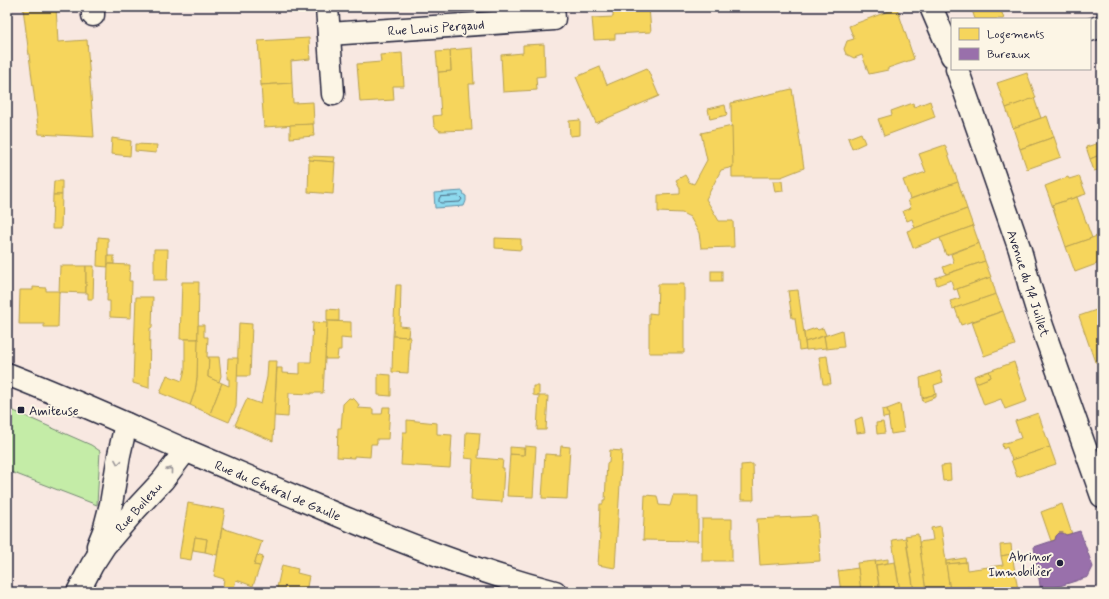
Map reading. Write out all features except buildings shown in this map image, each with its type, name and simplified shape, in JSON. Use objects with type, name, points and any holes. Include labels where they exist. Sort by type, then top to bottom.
[{"type":"street","points":[[327,7],[333,94]]},
{"type":"street","name":"Rue Louis Pergaud","points":[[329,34],[554,19],[554,7]]},
{"type":"street","points":[[931,7],[951,54]]},
{"type":"street","points":[[1091,30],[1102,26]]},
{"type":"street","name":"Avenue du 14 Juillet","points":[[957,70],[1020,250],[1042,326],[1093,442],[1102,496]]},
{"type":"street","name":"Rue du Général de Gaulle","points":[[7,374],[78,402],[186,450],[418,548],[454,561],[555,592]]},
{"type":"street","name":"Rue Boileau","points":[[92,565],[104,531],[126,424]]},
{"type":"street","name":"Rue Boileau","points":[[78,592],[92,565],[111,537],[163,480],[186,450]]},
{"type":"green space","points":[[7,408],[91,445],[100,451],[97,505],[11,472],[7,467]]},
{"type":"water","points":[[463,191],[464,195],[466,196],[464,206],[435,208],[434,193]]},
{"type":"place","name":"Amiteuse","points":[[21,410]]},
{"type":"place","name":"Abrinor Immobilier","points":[[1060,563]]}]
